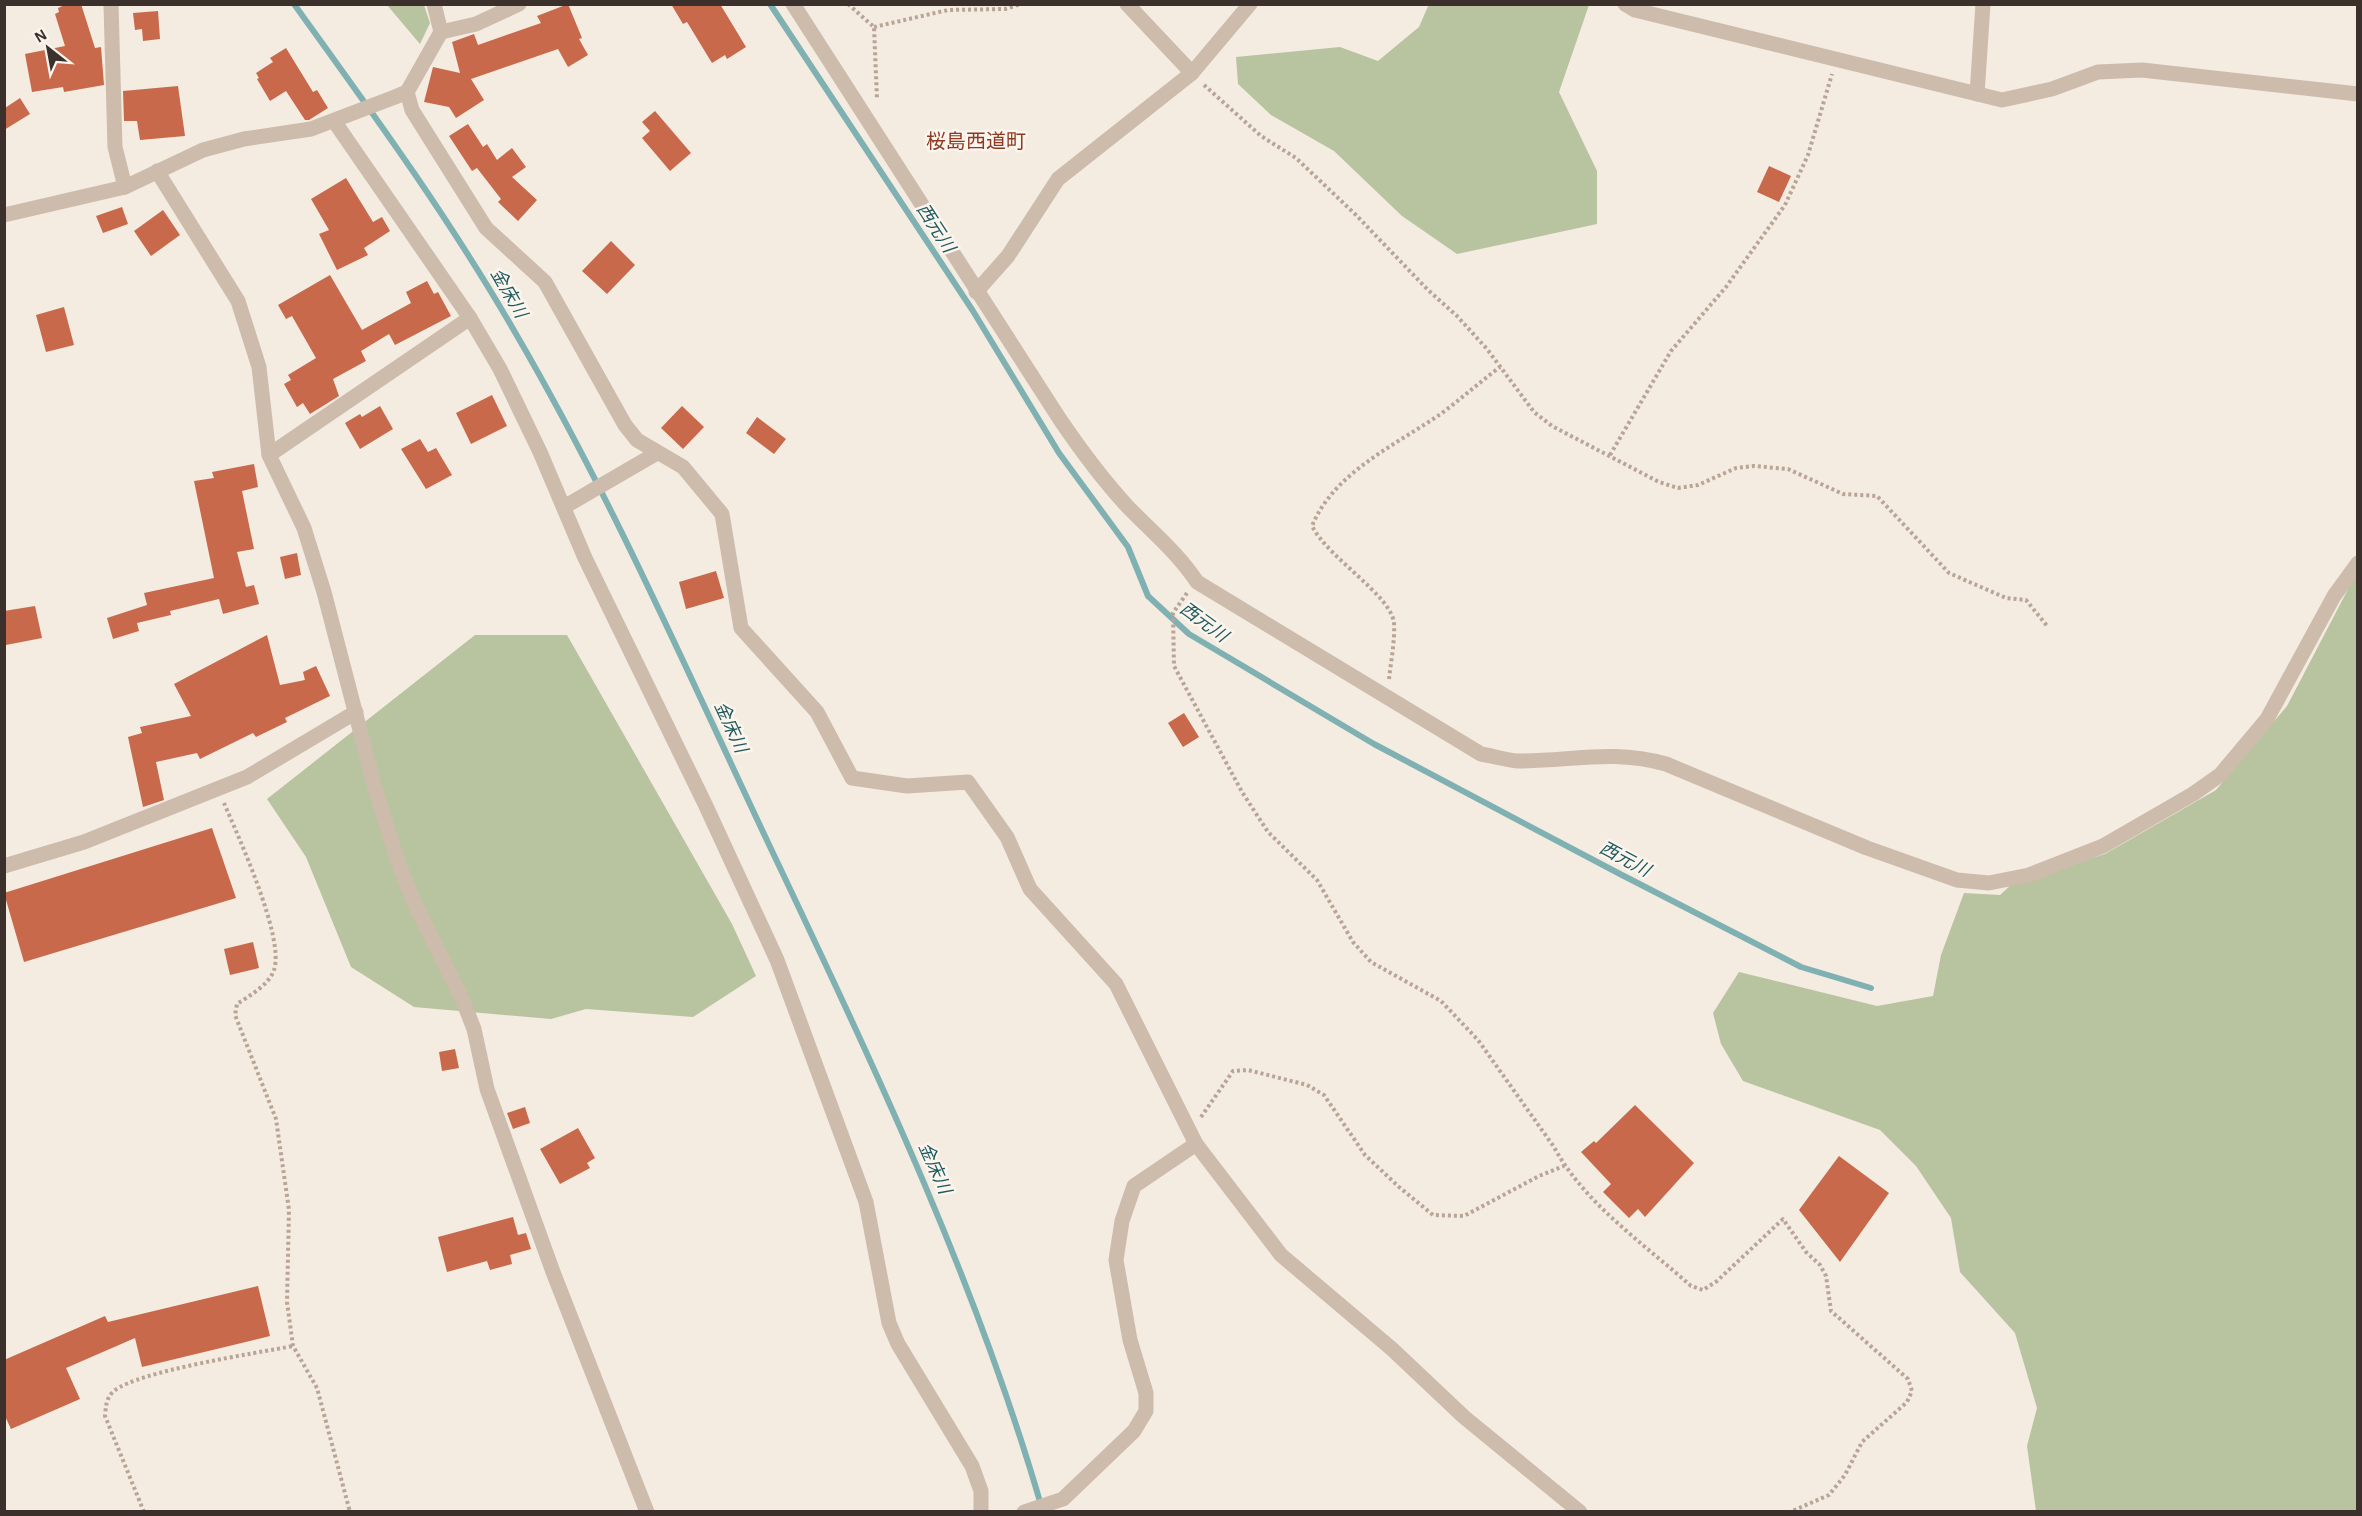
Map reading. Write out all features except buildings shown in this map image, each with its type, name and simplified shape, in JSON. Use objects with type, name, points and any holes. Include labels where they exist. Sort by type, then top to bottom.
[{"type":"street","points":[[111,4],[115,147],[125,187]]},
{"type":"street","points":[[434,4],[441,32]]},
{"type":"street","points":[[4,215],[125,187],[203,150],[244,138],[311,129],[401,95],[441,32],[476,24],[519,4]]},
{"type":"street","points":[[793,4],[976,292],[1084,455],[1126,505],[1184,562],[1197,582],[1481,754],[1517,761],[1598,755],[1639,756],[1676,768],[1867,848],[1957,880],[1989,883],[2029,875],[2103,846],[2220,776],[2268,719],[2334,596],[2358,563]]},
{"type":"street","points":[[1127,4],[1192,74]]},
{"type":"street","points":[[976,292],[1008,256],[1058,179],[1192,74],[1250,4]]},
{"type":"street","points":[[1625,4],[1635,10],[2002,100],[2052,89],[2098,72],[2142,70],[2358,94]]},
{"type":"street","points":[[1977,94],[1983,4]]},
{"type":"street","points":[[401,95],[486,228],[545,282],[625,425],[637,440],[657,453],[675,460],[683,467],[722,514],[741,628],[817,712],[852,778],[907,786],[968,782],[1007,837],[1030,890],[1116,984],[1193,1139],[1281,1256],[1392,1350],[1464,1417],[1580,1512]]},
{"type":"street","points":[[334,121],[470,318],[500,369],[585,558],[691,774],[777,960],[866,1202],[889,1323],[898,1344],[972,1466],[981,1491],[981,1512]]},
{"type":"street","points":[[157,171],[238,301],[259,368],[269,455],[304,528],[324,592],[398,862],[413,900],[463,1001],[474,1029],[487,1089],[553,1272],[647,1512]]},
{"type":"street","points":[[269,455],[470,318]]},
{"type":"street","points":[[564,507],[657,453]]},
{"type":"street","points":[[4,866],[84,842],[247,777],[356,712]]},
{"type":"street","points":[[1024,1512],[1063,1499],[1134,1431],[1146,1411],[1146,1393],[1130,1340],[1116,1260],[1122,1221],[1134,1186],[1193,1139]]},
{"type":"path","points":[[848,4],[874,27],[877,103]]},
{"type":"path","points":[[874,27],[948,10],[1005,9],[1020,4]]},
{"type":"path","points":[[1610,454],[1671,351],[1726,287],[1785,205],[1808,155],[1836,59]]},
{"type":"path","points":[[1192,74],[1262,136],[1296,158],[1356,215],[1457,316],[1534,412],[1552,426],[1610,454],[1659,482],[1678,488],[1698,485],[1736,468],[1754,466],[1788,469],[1843,494],[1877,496],[1949,573],[2006,598],[2026,600],[2048,627]]},
{"type":"path","points":[[1387,699],[1394,623],[1389,607],[1319,541],[1312,526],[1319,510],[1358,468],[1442,412],[1500,367]]},
{"type":"path","points":[[1182,599],[1173,613],[1174,666],[1242,792],[1268,832],[1317,880],[1353,942],[1371,962],[1441,1001],[1478,1040],[1554,1147],[1564,1166],[1605,1209],[1691,1286],[1703,1290],[1717,1281],[1783,1219],[1806,1252],[1820,1265],[1826,1276],[1831,1311],[1908,1379],[1912,1391],[1907,1402],[1862,1442],[1845,1475],[1829,1495],[1790,1512]]},
{"type":"path","points":[[219,789],[260,889],[276,954],[274,972],[258,989],[237,1004],[235,1015],[276,1119],[289,1210],[287,1302],[293,1346],[317,1388],[350,1512]]},
{"type":"path","points":[[1193,1139],[1233,1071],[1248,1070],[1307,1085],[1324,1095],[1365,1155],[1432,1215],[1464,1216],[1539,1176],[1564,1166]]},
{"type":"path","points":[[144,1512],[105,1416],[107,1401],[114,1391],[143,1378],[293,1346]]},
{"type":"green space","points":[[1429,4],[1589,5],[1559,92],[1597,171],[1597,224],[1457,254],[1402,216],[1334,151],[1271,115],[1238,84],[1236,57],[1340,47],[1378,61],[1419,27]]},
{"type":"green space","points":[[387,5],[424,5],[430,23],[420,44]]},
{"type":"green space","points":[[2357,572],[2357,1511],[2036,1511],[2027,1446],[2037,1408],[2015,1333],[1960,1272],[1951,1218],[1916,1166],[1880,1130],[1743,1081],[1721,1044],[1713,1013],[1739,972],[1877,1006],[1933,996],[1941,955],[1964,893],[2000,895],[2013,883],[2105,854],[2216,790],[2287,706]]},
{"type":"green space","points":[[475,635],[567,635],[732,924],[756,976],[693,1017],[586,1009],[551,1019],[414,1007],[351,967],[306,857],[267,799]]},
{"type":"waterway","name":"金床川","points":[[294,4],[410,166],[491,291],[553,399],[622,533],[890,1105],[957,1263],[987,1342],[1016,1423],[1041,1505]]},
{"type":"waterway","name":"西元川","points":[[770,4],[973,311],[1059,453],[1128,547],[1148,596],[1189,634],[1374,744],[1620,874],[1801,967],[1871,988]]},
{"type":"district","name":"桜島西道町","points":[[976,141]]}]
